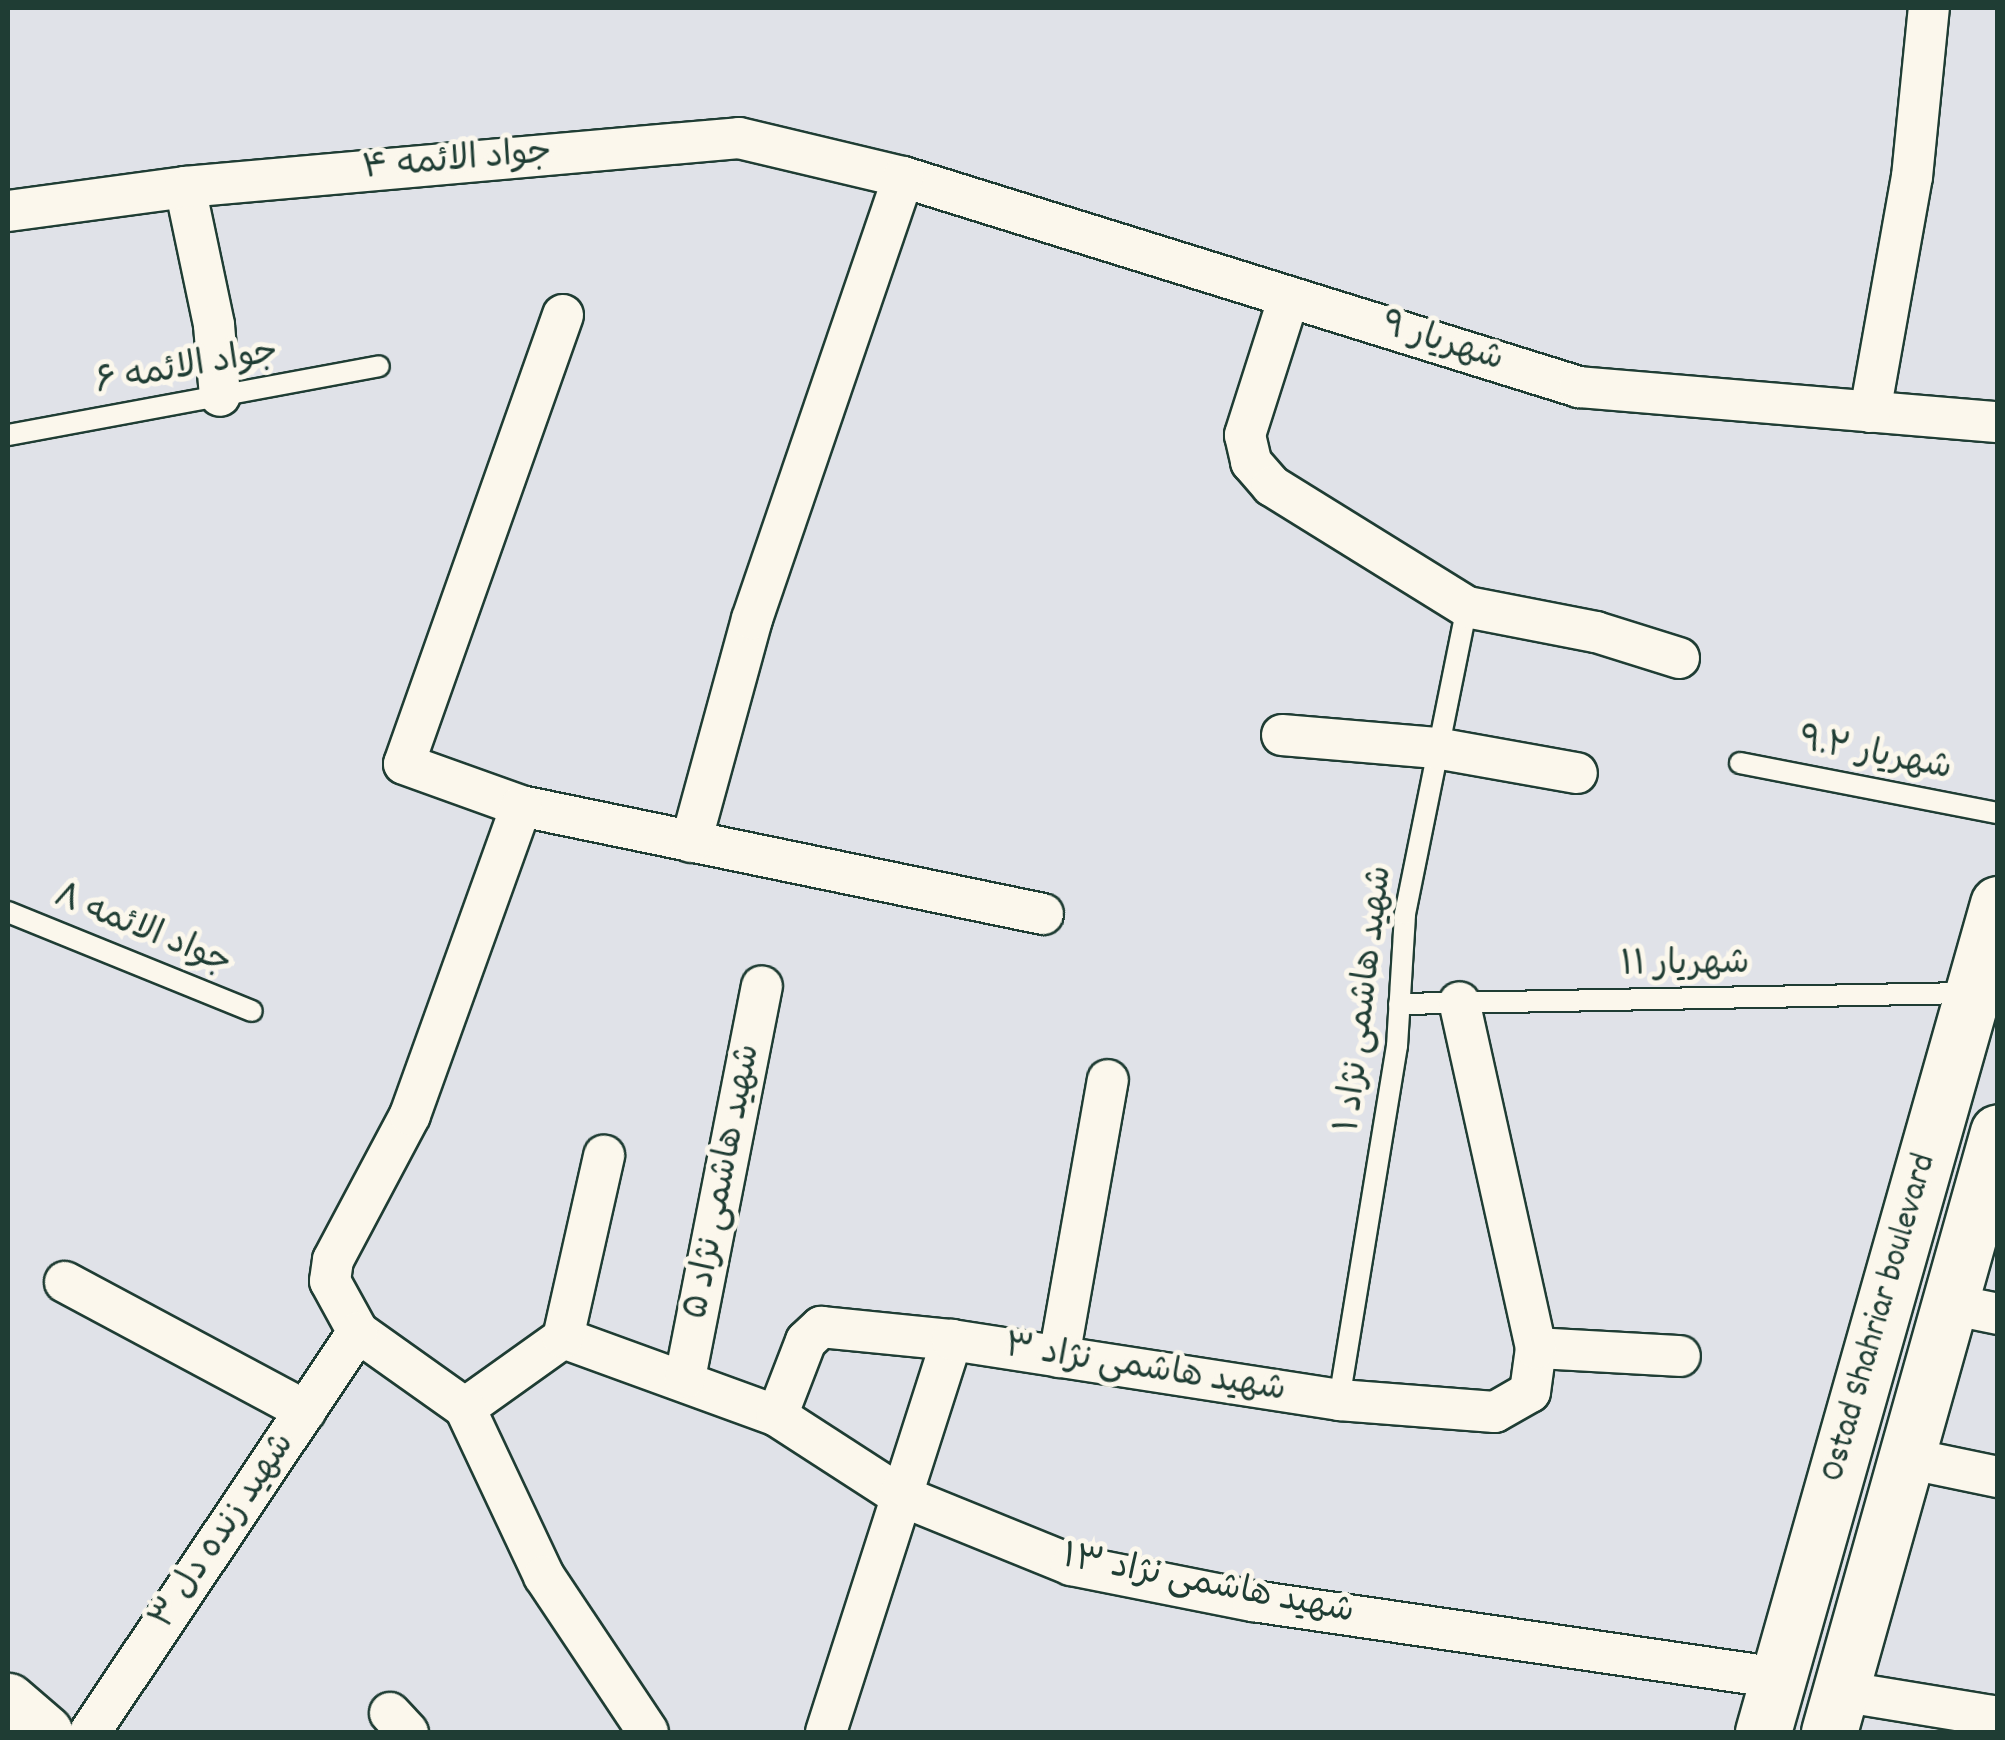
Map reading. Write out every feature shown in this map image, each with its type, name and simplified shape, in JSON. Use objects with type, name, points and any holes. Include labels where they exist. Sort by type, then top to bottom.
[{"type":"main road","name":"Ostad Shahriar boulevard","points":[[1763,1732],[1998,904]]},
{"type":"main road","name":"Ostad Shahriar boulevard","points":[[1835,1712],[1906,1458],[1974,1309],[1998,1132]]},
{"type":"main road","points":[[8,1701],[44,1732]]},
{"type":"street","points":[[1870,412],[1912,178],[1930,8]]},
{"type":"street","name":"جواد الائمه ۴","points":[[8,211],[185,187],[739,138],[903,177]]},
{"type":"street","points":[[691,842],[752,619],[903,177]]},
{"type":"street","name":"شهریار ۹","points":[[903,177],[1579,387],[1998,422]]},
{"type":"street","points":[[185,187],[214,324],[220,396]]},
{"type":"street","points":[[1290,297],[1245,435],[1251,462],[1272,486],[1467,607],[1596,632],[1680,658]]},
{"type":"street","points":[[563,314],[404,764],[521,806],[1043,914]]},
{"type":"street","points":[[1282,735],[1436,748],[1577,773]]},
{"type":"street","points":[[521,806],[410,1115],[333,1260],[330,1281],[358,1332],[465,1408],[544,1576],[648,1732]]},
{"type":"street","name":"شهید هاشمی نژاد ۵","points":[[685,1378],[762,986]]},
{"type":"street","points":[[1459,1002],[1536,1348],[1680,1356]]},
{"type":"street","points":[[1059,1357],[1108,1080]]},
{"type":"street","points":[[465,1408],[563,1338],[604,1156]]},
{"type":"street","points":[[65,1282],[306,1410]]},
{"type":"street","name":"شهید هاشمی نژاد ۳","points":[[776,1416],[806,1341],[821,1327],[952,1340],[1338,1400],[1494,1412],[1530,1392],[1536,1348]]},
{"type":"street","name":"شهید زنده دل ۳","points":[[90,1732],[358,1332]]},
{"type":"street","name":"شهید هاشمی نژاد ۱۳","points":[[563,1338],[685,1378],[776,1416],[899,1495],[1071,1564],[1253,1600],[1778,1678]]},
{"type":"street","points":[[826,1732],[899,1495],[952,1340]]},
{"type":"street","points":[[1906,1458],[1998,1477]]},
{"type":"street","points":[[1835,1712],[1998,1716]]},
{"type":"lane","name":"جواد الائمه ۶","points":[[8,434],[379,366]]},
{"type":"lane","name":"شهید هاشمی نژاد ۱","points":[[1338,1400],[1399,1004],[1405,914],[1467,607]]},
{"type":"lane","name":"شهریار ۹.۲","points":[[1740,763],[1998,812]]},
{"type":"lane","name":"جواد الائمه ۸","points":[[8,912],[252,1010]]},
{"type":"lane","name":"شهریار ۱۱","points":[[1399,1004],[1972,993]]}]
